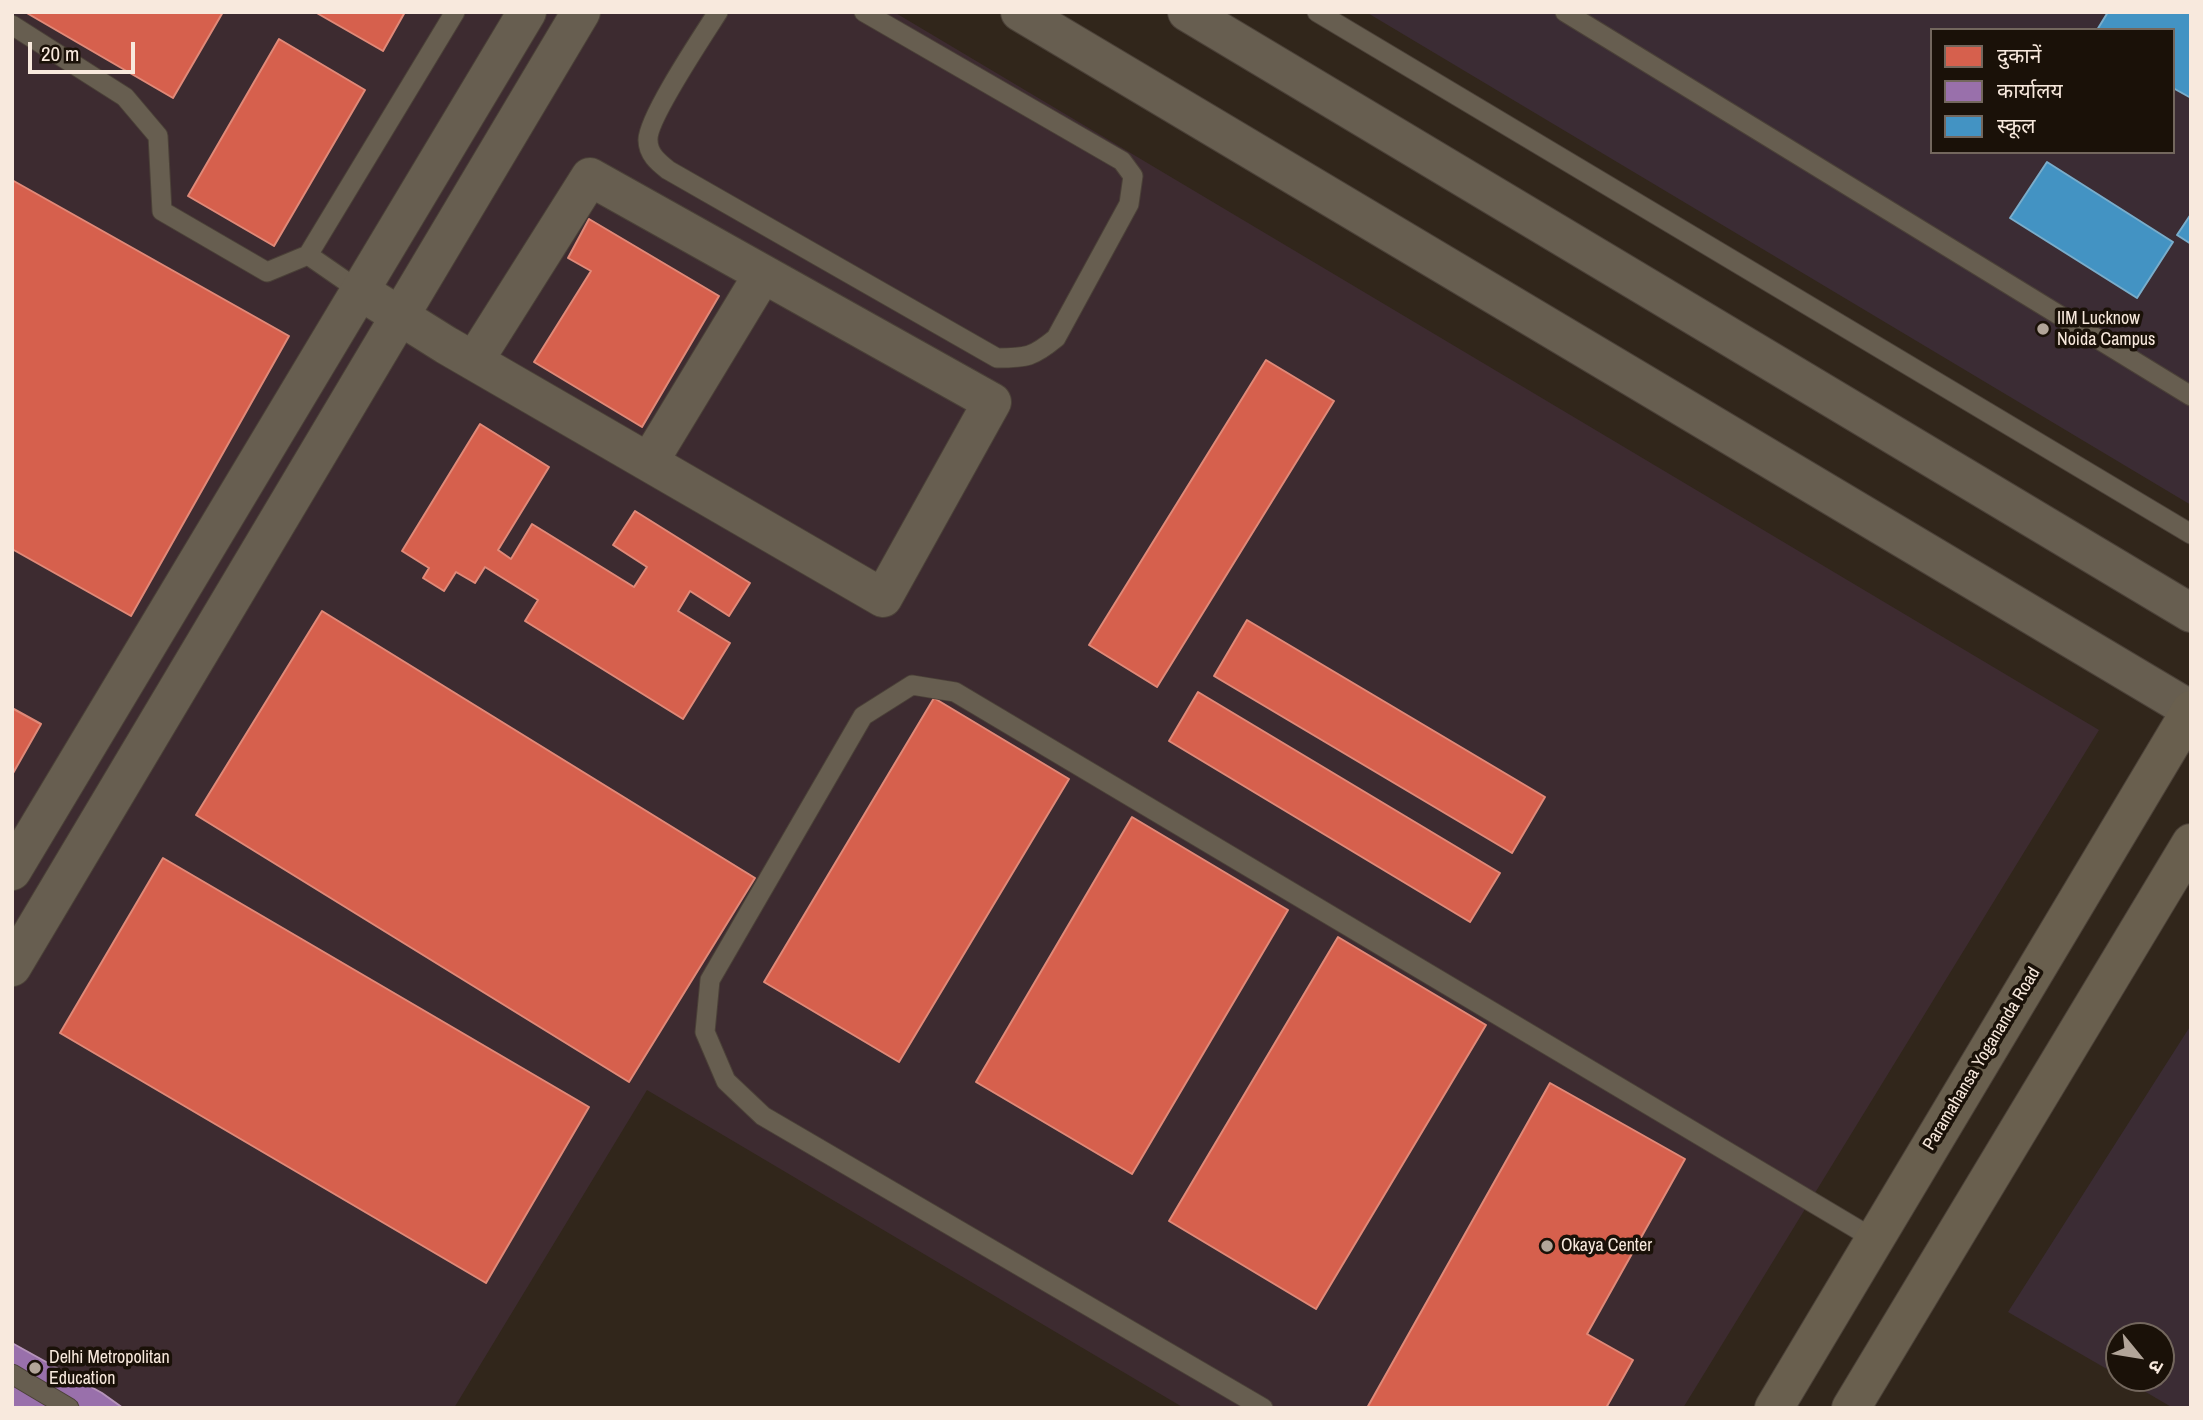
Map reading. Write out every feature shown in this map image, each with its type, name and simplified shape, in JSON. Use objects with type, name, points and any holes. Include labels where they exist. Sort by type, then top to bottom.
[{"type":"street","points":[[55,895],[12,870],[527,12]]},
{"type":"street","points":[[12,967],[581,12]]},
{"type":"street","points":[[1020,12],[2191,710]]},
{"type":"street","points":[[1187,12],[2191,613]]},
{"type":"street","points":[[360,291],[399,317],[474,361],[883,598],[992,402],[590,177],[474,361]]},
{"type":"street","points":[[649,462],[763,274]]},
{"type":"street","name":"Paramahansa Yogananda Road","points":[[1774,1408],[2191,710]]},
{"type":"street","points":[[1851,1408],[2191,843]]},
{"type":"lane","points":[[12,25],[125,97],[158,136],[162,211],[267,272],[307,255],[455,12]]},
{"type":"lane","points":[[718,12],[658,112],[648,139],[653,157],[668,170],[997,358],[1037,354],[1056,338],[1129,204],[1133,176],[1122,161],[864,12]]},
{"type":"lane","points":[[1317,12],[2191,534]]},
{"type":"lane","points":[[1565,12],[2191,396]]},
{"type":"lane","points":[[307,255],[360,291]]},
{"type":"lane","points":[[1263,1408],[762,1116],[726,1081],[705,1032],[710,980],[863,716],[912,685],[955,692],[1874,1240]]},
{"type":"lane","points":[[12,1374],[69,1408]]},
{"type":"shaded area","points":[[12,12],[894,12],[2099,730],[1683,1408],[1184,1408],[647,1090],[454,1408],[12,1408]]},
{"type":"shaded area","name":"IIM Lucknow Noida Campus","points":[[1366,12],[2191,12],[2191,505]]},
{"type":"shaded area","points":[[2191,1025],[2191,1408],[2173,1408],[2146,1392],[2175,1392],[2175,1322],[2105,1322],[2105,1368],[2008,1312]]},
{"type":"building: दुकानें","points":[[25,12],[223,12],[173,98]]},
{"type":"building: दुकानें","points":[[315,12],[405,12],[383,51]]},
{"type":"building: दुकानें","points":[[279,39],[365,90],[274,246],[188,196]]},
{"type":"building: दुकानें","points":[[12,180],[289,336],[131,616],[12,549]]},
{"type":"building: दुकानें","points":[[589,219],[719,296],[642,427],[534,362],[591,271],[568,258]]},
{"type":"building: दुकानें","points":[[1266,360],[1334,401],[1157,687],[1089,645]]},
{"type":"building: दुकानें","points":[[480,424],[549,467],[498,550],[511,559],[532,524],[634,587],[647,567],[613,545],[635,511],[750,583],[729,616],[690,591],[678,611],[730,643],[683,719],[525,621],[538,600],[485,567],[475,583],[456,572],[444,591],[423,578],[429,568],[402,551]]},
{"type":"building: दुकानें","points":[[322,611],[755,878],[629,1082],[196,815]]},
{"type":"building: दुकानें","points":[[1247,620],[1545,797],[1512,853],[1214,676]]},
{"type":"building: दुकानें","points":[[1198,692],[1500,873],[1470,922],[1169,741]]},
{"type":"building: दुकानें","points":[[934,698],[1069,779],[899,1062],[764,982]]},
{"type":"building: दुकानें","points":[[12,708],[41,724],[12,775]]},
{"type":"building: दुकानें","points":[[1132,817],[1288,910],[1132,1174],[976,1082]]},
{"type":"building: दुकानें","points":[[163,858],[589,1107],[486,1283],[60,1033]]},
{"type":"building: दुकानें","points":[[1338,937],[1486,1025],[1316,1309],[1169,1221]]},
{"type":"building: दुकानें","name":"Okaya Center","points":[[1550,1083],[1685,1159],[1587,1334],[1633,1360],[1606,1408],[1367,1408]]},
{"type":"building: कार्यालय","name":"Delhi Metropolitan Education","points":[[12,1343],[102,1393],[123,1408],[12,1408]]},
{"type":"building: स्कूल","points":[[2108,12],[2191,12],[2191,98],[2175,89],[2175,28],[2098,28]]},
{"type":"building: स्कूल","points":[[2047,162],[2173,242],[2137,298],[2010,218]]},
{"type":"building: स्कूल","points":[[2191,214],[2191,244],[2177,235]]},
{"type":"place","name":"IIM Lucknow Noida Campus","points":[[2043,329]]},
{"type":"place","name":"Okaya Center","points":[[1547,1246]]},
{"type":"place","name":"Delhi Metropolitan Education","points":[[35,1368]]}]
